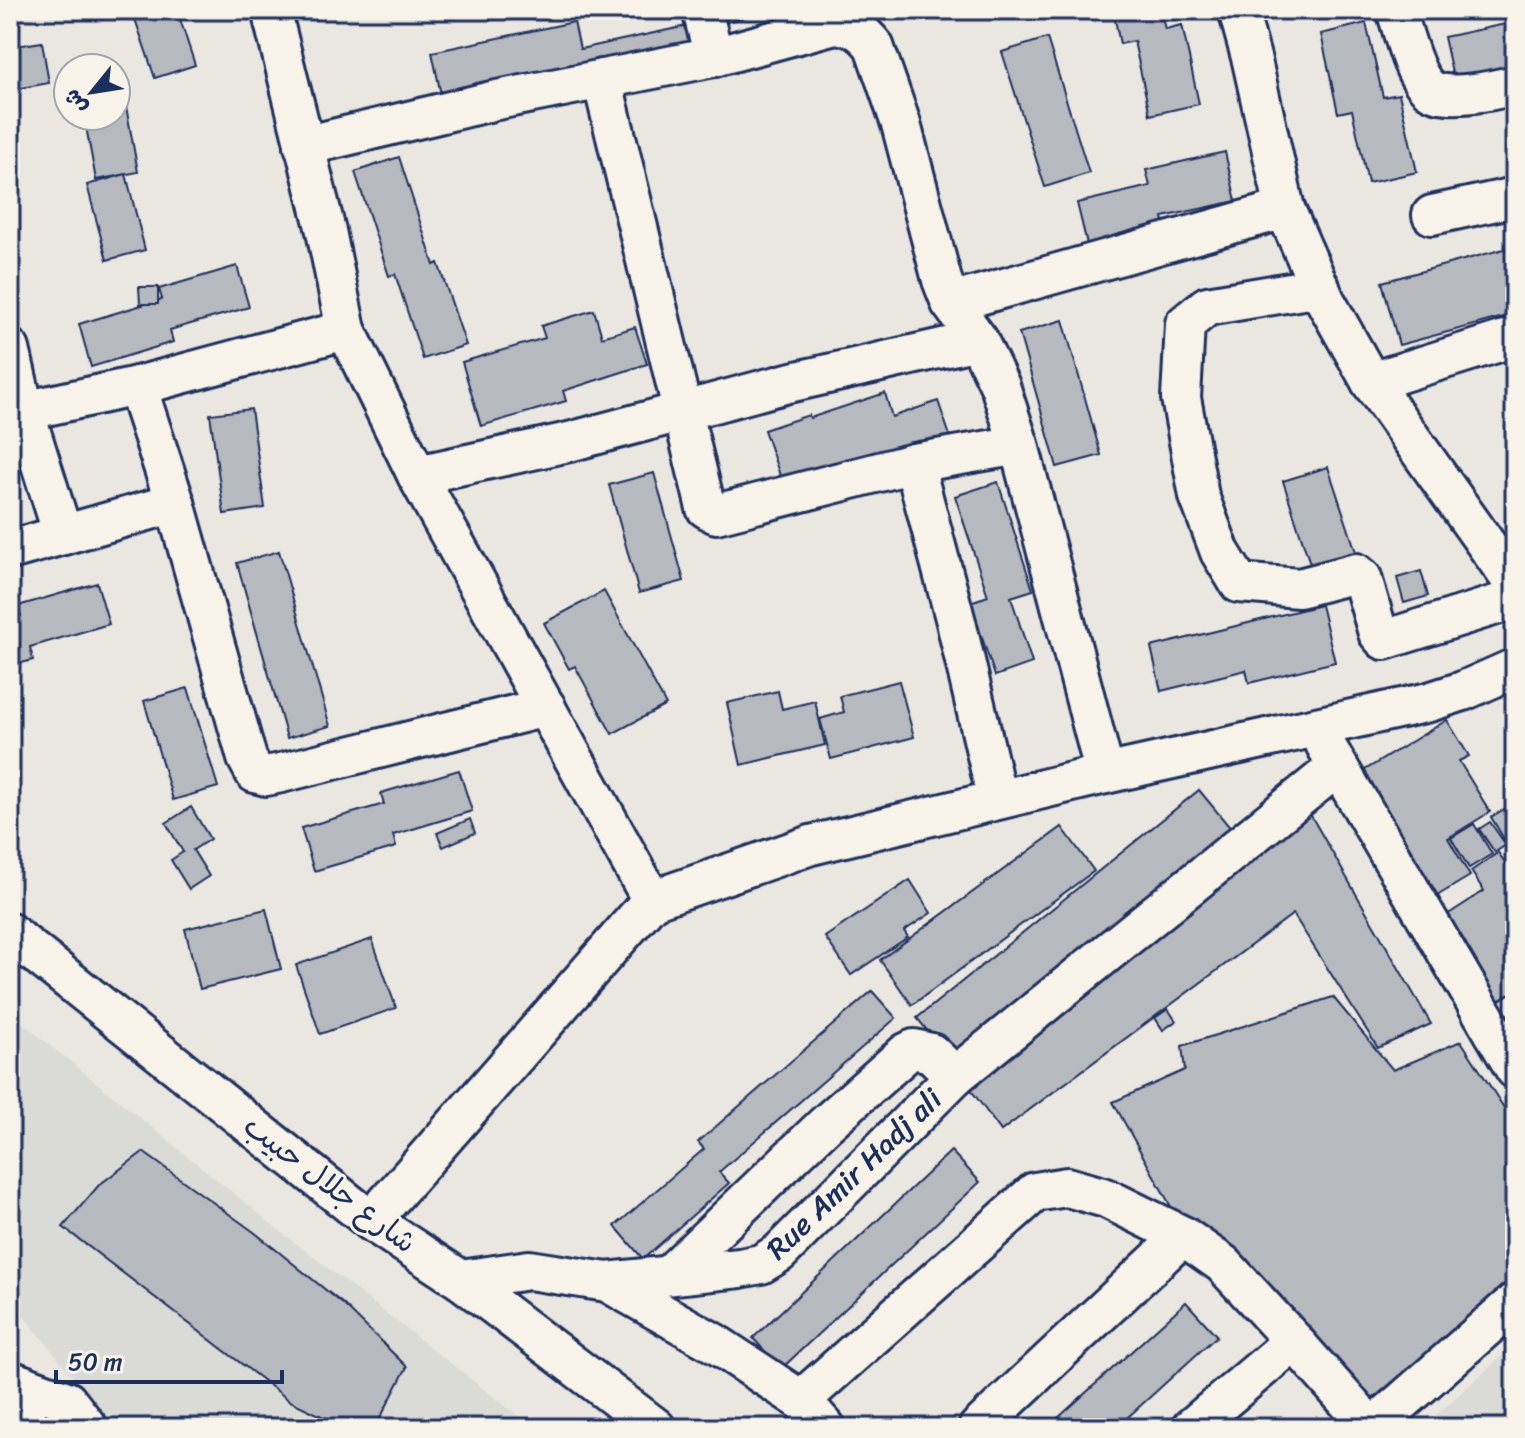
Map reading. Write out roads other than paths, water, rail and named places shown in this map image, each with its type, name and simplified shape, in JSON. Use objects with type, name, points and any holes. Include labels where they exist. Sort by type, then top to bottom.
[{"type":"main road","points":[[10,1404],[28,1428]]},
{"type":"street","points":[[271,10],[326,231],[346,330],[417,475],[652,900]]},
{"type":"street","points":[[702,10],[714,57]]},
{"type":"street","points":[[1238,10],[1285,209],[1320,287],[1371,382],[1515,585]]},
{"type":"street","points":[[1396,10],[1419,76],[1428,88],[1447,94],[1515,85]]},
{"type":"street","points":[[304,146],[492,101],[714,57],[834,17],[866,35],[874,46],[901,124],[932,247],[951,303],[978,340],[1000,386],[1019,445],[1105,774]]},
{"type":"street","points":[[602,79],[706,508],[716,514],[914,463],[1019,445]]},
{"type":"street","points":[[1432,215],[1515,197]]},
{"type":"street","points":[[951,303],[1285,209]]},
{"type":"street","points":[[1320,287],[1207,306],[1185,324],[1181,398],[1199,496],[1220,552],[1239,583],[1299,588],[1356,573],[1362,578],[1378,633],[1384,640],[1515,599]]},
{"type":"street","points":[[17,412],[137,386],[346,330]]},
{"type":"street","points":[[1371,382],[1515,337]]},
{"type":"street","points":[[417,475],[569,442],[788,383],[978,340]]},
{"type":"street","points":[[10,349],[17,412],[63,535]]},
{"type":"street","points":[[137,386],[175,503],[247,758],[255,773],[266,776],[546,707]]},
{"type":"street","points":[[914,463],[956,622],[997,799]]},
{"type":"street","points":[[10,550],[175,503]]},
{"type":"street","points":[[371,1221],[652,900],[811,845],[1105,774],[1429,702],[1515,668]]},
{"type":"street","points":[[1317,728],[1515,1069]]},
{"type":"street","name":"Rue Amir Hadj ali","points":[[607,1282],[761,1264],[779,1253],[955,1076],[1337,767]]},
{"type":"street","name":"شارع جلال حبيب","points":[[10,933],[371,1221],[461,1280],[656,1428]]},
{"type":"street","points":[[669,1275],[826,1124],[906,1053],[914,1049],[931,1053],[955,1076]]},
{"type":"street","points":[[801,1400],[1035,1192],[1067,1187],[1106,1198],[1183,1236],[1223,1264],[1372,1428],[1515,1302]]},
{"type":"street","points":[[978,1428],[1183,1236]]},
{"type":"street","points":[[461,1280],[529,1270],[607,1282],[716,1344],[801,1400],[826,1428]]},
{"type":"street","points":[[1191,1428],[1294,1341]]},
{"type":"street","points":[[10,1380],[67,1401],[88,1428]]}]
